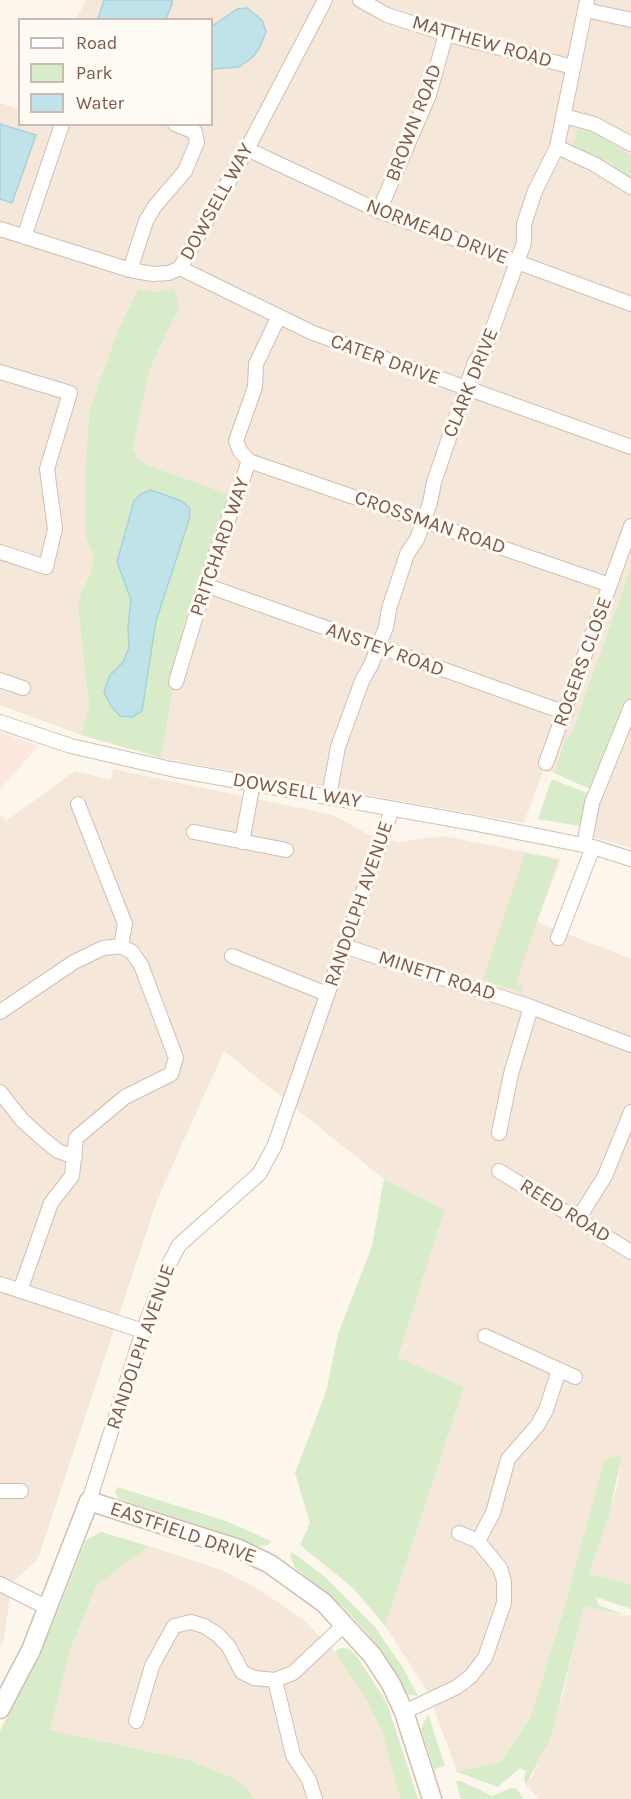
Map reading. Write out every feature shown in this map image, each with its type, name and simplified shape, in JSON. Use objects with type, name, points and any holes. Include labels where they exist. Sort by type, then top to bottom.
[{"type":"street","name":"DOWSELL WAY","points":[[0,229],[130,270],[153,274],[169,273],[180,268],[192,252],[248,149],[325,0]]},
{"type":"street","name":"MATTHEW ROAD","points":[[360,0],[387,15],[446,34],[573,67]]},
{"type":"street","points":[[586,5],[631,20]]},
{"type":"street","name":"CLARK DRIVE","points":[[329,796],[338,747],[362,681],[378,648],[407,554],[423,520],[475,362],[490,337],[524,243],[524,224],[535,191],[557,147],[586,5]]},
{"type":"street","name":"BROWN ROAD","points":[[379,211],[429,95],[446,34]]},
{"type":"street","points":[[564,116],[594,124],[631,144]]},
{"type":"street","points":[[24,237],[61,126]]},
{"type":"street","points":[[130,270],[146,221],[155,206],[185,171],[197,142],[195,132],[180,126]]},
{"type":"street","points":[[557,147],[594,164],[631,187]]},
{"type":"street","name":"NORMEAD DRIVE","points":[[248,149],[379,211],[631,304]]},
{"type":"street","name":"CATER DRIVE","points":[[180,268],[353,349],[631,447]]},
{"type":"street","name":"PRITCHARD WAY","points":[[176,682],[205,585],[249,461],[240,452],[236,441],[255,387],[256,364],[279,316]]},
{"type":"street","points":[[0,372],[70,393],[47,469],[55,529],[46,567],[0,552]]},
{"type":"street","name":"CROSSMAN ROAD","points":[[249,461],[610,585]]},
{"type":"street","name":"ROGERS CLOSE","points":[[546,764],[631,526]]},
{"type":"street","name":"ANSTEY ROAD","points":[[205,585],[566,713]]},
{"type":"street","points":[[0,680],[23,688]]},
{"type":"street","points":[[558,938],[588,846],[592,803],[631,707]]},
{"type":"street","name":"DOWSELL WAY","points":[[0,722],[71,746],[588,846],[631,859]]},
{"type":"street","points":[[242,842],[253,783]]},
{"type":"street","points":[[78,804],[125,924],[121,946]]},
{"type":"street","name":"RANDOLPH AVENUE","points":[[0,1708],[48,1608],[89,1501],[143,1331],[168,1266],[179,1245],[258,1174],[274,1147],[392,809]]},
{"type":"street","points":[[194,832],[286,850]]},
{"type":"street","points":[[0,1011],[74,962],[103,948],[121,946],[132,952],[141,965],[176,1058],[171,1074],[125,1097],[76,1138],[72,1176],[51,1203],[20,1291]]},
{"type":"street","name":"MINETT ROAD","points":[[344,946],[531,1007],[631,1045]]},
{"type":"street","points":[[232,956],[327,994]]},
{"type":"street","points":[[499,1133],[511,1074],[531,1007]]},
{"type":"street","points":[[0,1092],[22,1120],[43,1139],[58,1151],[75,1157]]},
{"type":"street","points":[[578,1219],[605,1176],[631,1112]]},
{"type":"street","name":"REED ROAD","points":[[500,1171],[631,1252]]},
{"type":"street","points":[[0,1284],[143,1331]]},
{"type":"street","points":[[485,1336],[574,1377]]},
{"type":"street","points":[[478,1541],[493,1513],[508,1460],[537,1426],[546,1410],[560,1370]]},
{"type":"street","points":[[0,1491],[21,1491]]},
{"type":"street","name":"EASTFIELD DRIVE","points":[[89,1501],[239,1549],[301,1584],[345,1623],[372,1655],[404,1712],[432,1799]]},
{"type":"street","points":[[404,1712],[458,1687],[471,1676],[488,1650],[504,1604],[504,1581],[500,1568],[478,1541],[459,1533]]},
{"type":"street","points":[[0,1584],[48,1608]]},
{"type":"street","points":[[136,1721],[152,1666],[174,1626],[191,1622],[204,1626],[218,1635],[229,1647],[242,1672],[254,1678],[275,1680],[292,1673],[345,1623]]},
{"type":"street","points":[[275,1680],[293,1755],[309,1780],[315,1799]]},
{"type":"shaded area","points":[[86,0],[631,0],[631,567],[572,732],[565,740],[554,773],[543,771],[524,823],[161,758],[184,625],[230,496],[147,465],[136,456],[133,448],[149,371],[168,331],[174,288],[157,292],[138,289],[124,316],[89,413],[86,537],[94,557],[90,575],[81,592],[78,608],[89,706],[81,735],[0,705],[0,103],[18,109],[18,126],[213,126],[213,18],[77,18]]},
{"type":"shaded area","points":[[631,703],[631,848],[579,833],[590,794]]},
{"type":"shaded area","points":[[0,732],[38,746],[0,790]]},
{"type":"shaded area","points":[[113,769],[333,815],[369,835],[399,842],[442,836],[561,859],[537,922],[631,959],[631,1584],[589,1574],[618,1485],[621,1456],[604,1461],[565,1605],[531,1716],[501,1761],[457,1772],[428,1692],[385,1626],[464,1387],[398,1357],[445,1211],[384,1179],[224,1051],[157,1200],[38,1559],[12,1583],[4,1639],[0,1646],[0,814],[6,821],[75,771],[111,780]]},
{"type":"shaded area","points":[[149,1546],[224,1571],[258,1589],[303,1619],[339,1656],[367,1701],[382,1731],[400,1799],[256,1799],[238,1780],[189,1760],[50,1730],[71,1647],[97,1585]]},
{"type":"shaded area","points":[[584,1605],[624,1617],[631,1615],[631,1799],[539,1799],[526,1785],[533,1775],[562,1697]]},
{"type":"green space","points":[[577,129],[597,134],[631,155],[631,176],[627,177],[614,170],[613,164],[574,146]]},
{"type":"green space","points":[[174,288],[179,307],[149,371],[133,448],[136,456],[147,465],[230,495],[184,625],[161,758],[81,735],[89,706],[78,608],[81,592],[90,575],[94,557],[86,537],[89,413],[119,327],[138,289],[157,292]]},
{"type":"green space","points":[[631,567],[631,703],[592,790],[554,773],[565,740],[572,732]]},
{"type":"green space","points":[[554,780],[590,794],[580,826],[538,819],[551,781]]},
{"type":"green space","points":[[525,853],[558,860],[516,983],[524,986],[521,992],[483,980]]},
{"type":"green space","points":[[384,1179],[445,1210],[398,1357],[464,1387],[385,1626],[353,1588],[300,1545],[310,1523],[295,1473],[326,1392],[338,1334],[372,1246]]},
{"type":"green space","points":[[622,1455],[609,1515],[589,1574],[631,1584],[631,1609],[595,1597],[599,1605],[627,1616],[584,1606],[551,1736],[526,1785],[524,1779],[526,1771],[520,1768],[498,1787],[457,1772],[501,1761],[531,1716],[565,1605],[604,1460]]},
{"type":"green space","points":[[117,1487],[226,1521],[271,1541],[268,1545],[255,1546],[119,1499],[115,1492]]},
{"type":"green space","points":[[101,1532],[149,1546],[97,1585],[71,1647],[50,1730],[189,1760],[238,1780],[256,1799],[0,1799],[0,1731],[49,1633],[86,1540]]},
{"type":"green space","points":[[292,1552],[325,1577],[375,1627],[403,1668],[418,1696],[408,1694],[402,1688],[368,1634],[341,1605],[295,1568],[290,1556]]},
{"type":"green space","points":[[341,1648],[349,1649],[356,1655],[387,1703],[418,1799],[400,1799],[382,1731],[367,1701],[335,1651]]},
{"type":"green space","points":[[428,1714],[445,1766],[434,1769],[421,1729]]},
{"type":"green space","points":[[456,1781],[461,1781],[492,1796],[511,1788],[517,1789],[523,1799],[461,1799]]},
{"type":"water","points":[[104,0],[172,0],[166,18],[98,18]]},
{"type":"water","points":[[247,8],[262,20],[266,31],[261,45],[253,57],[239,67],[213,69],[213,25],[237,9]]},
{"type":"water","points":[[0,124],[36,135],[12,203],[0,199]]},
{"type":"water","points":[[151,490],[182,501],[190,509],[189,520],[156,621],[142,711],[132,717],[120,716],[111,706],[104,692],[110,675],[123,662],[129,648],[128,627],[131,600],[117,562],[134,501],[141,494]]}]
